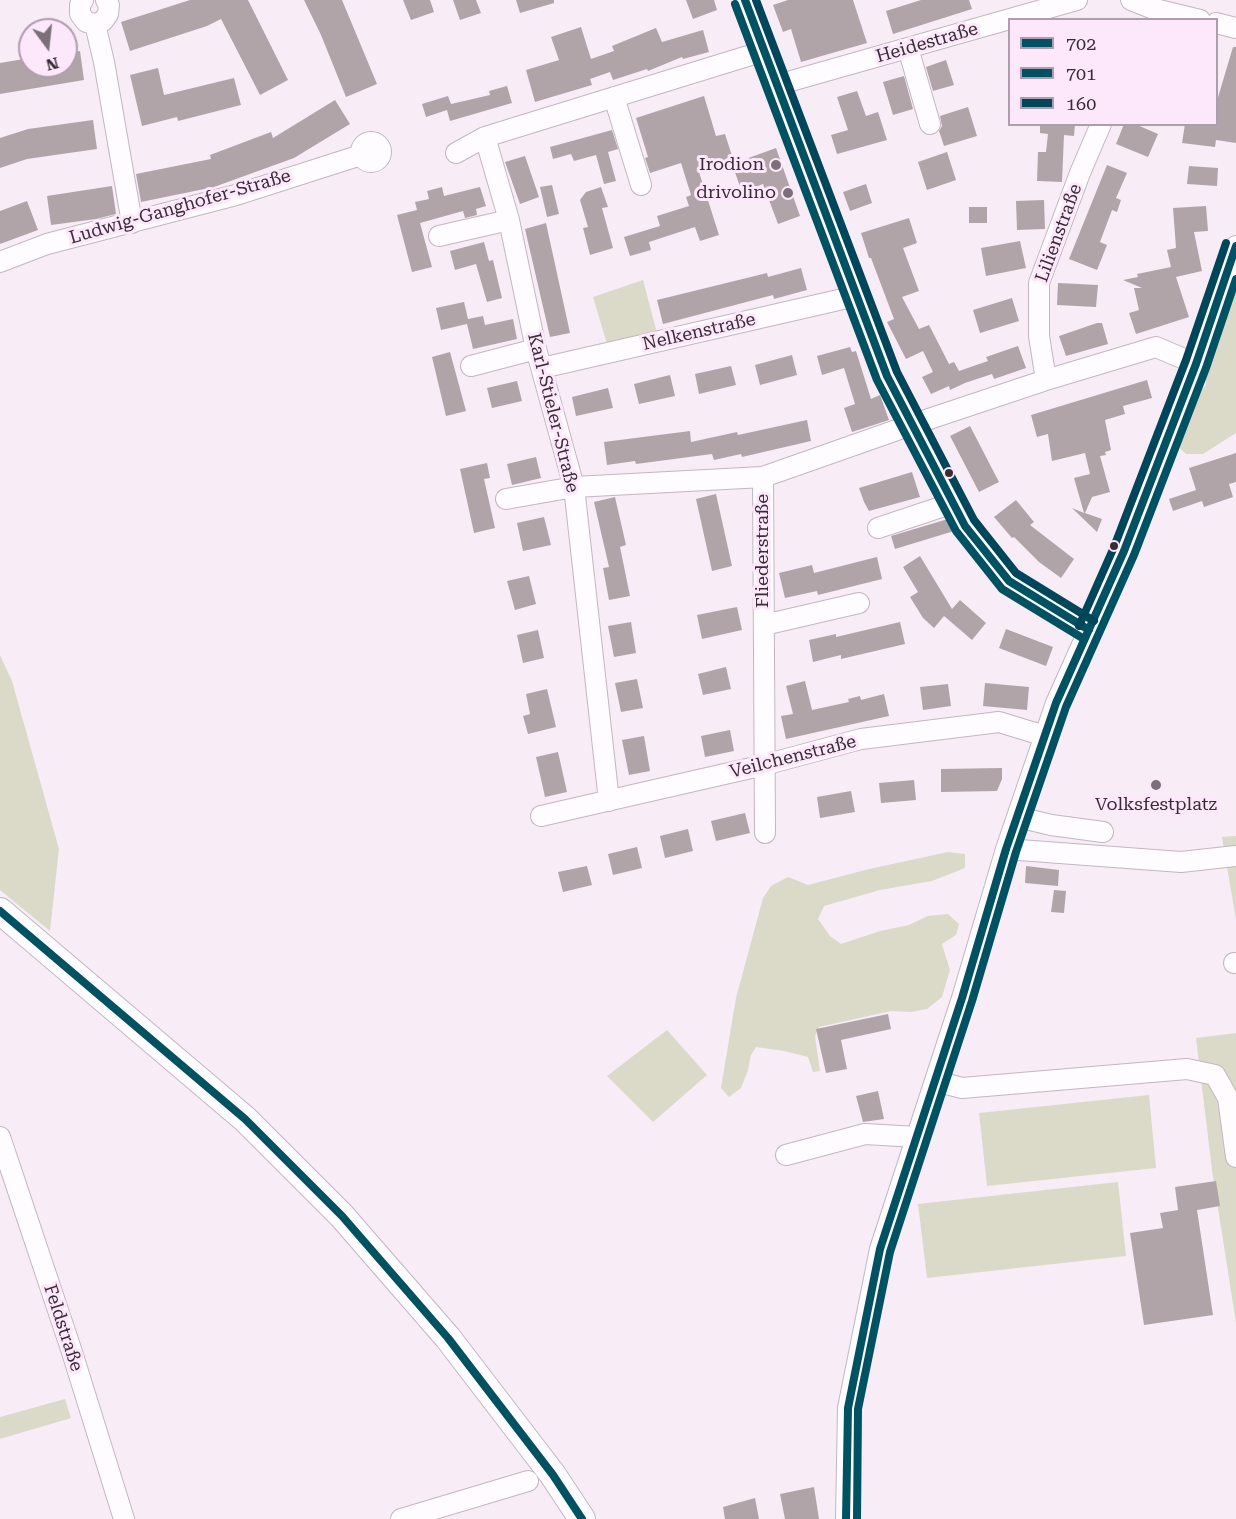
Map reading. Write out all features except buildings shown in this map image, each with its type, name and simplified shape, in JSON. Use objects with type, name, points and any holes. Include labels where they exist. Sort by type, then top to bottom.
[{"type":"main road","points":[[0,911],[244,1119],[342,1216],[448,1338],[554,1475],[582,1519]]},
{"type":"street","points":[[82,0],[80,14],[86,22],[95,24],[103,21],[108,14],[106,0]]},
{"type":"street","points":[[745,0],[887,376],[965,526],[1010,581],[1089,630]]},
{"type":"street","name":"Heidestraße","points":[[1014,18],[1077,0]]},
{"type":"street","points":[[1131,0],[1149,14],[1183,18]]},
{"type":"street","name":"Heidestraße","points":[[777,85],[1008,20]]},
{"type":"street","points":[[95,24],[104,62],[132,223]]},
{"type":"street","points":[[1218,24],[1236,28]]},
{"type":"street","points":[[908,48],[930,124]]},
{"type":"street","points":[[456,153],[485,137],[764,51]]},
{"type":"street","points":[[614,97],[641,185]]},
{"type":"street","name":"Lilienstraße","points":[[1046,380],[1039,336],[1039,283],[1100,126]]},
{"type":"street","name":"Karl-Stieler-Straße","points":[[485,137],[509,220],[536,349],[574,487],[609,801]]},
{"type":"street","name":"Ludwig-Ganghofer-Straße","points":[[0,262],[47,244],[236,195],[361,155]]},
{"type":"street","points":[[439,236],[509,220]]},
{"type":"street","points":[[846,1519],[848,1408],[880,1249],[935,1081],[1006,849],[1056,703],[1124,551],[1196,364],[1236,246]]},
{"type":"street","name":"Nelkenstraße","points":[[542,368],[856,296]]},
{"type":"street","points":[[506,499],[574,487],[764,477],[1046,380],[1156,347],[1196,364]]},
{"type":"street","points":[[471,366],[536,349]]},
{"type":"street","name":"Fliederstraße","points":[[764,477],[765,833]]},
{"type":"street","points":[[878,528],[953,503]]},
{"type":"street","name":"Fliederstraße","points":[[764,625],[858,603]]},
{"type":"street","name":"Veilchenstraße","points":[[541,816],[764,765],[861,739],[999,722],[1045,736]]},
{"type":"street","points":[[1018,817],[1051,825],[1103,832]]},
{"type":"street","points":[[1006,849],[1181,862],[1236,856]]},
{"type":"street","points":[[935,1081],[962,1088],[1187,1069],[1215,1075],[1228,1082],[1236,1157]]},
{"type":"street","points":[[786,1155],[865,1134],[917,1137]]},
{"type":"street","name":"Feldstraße","points":[[0,1137],[71,1349],[124,1519]]},
{"type":"street","points":[[401,1519],[528,1481]]},
{"type":"green space","points":[[643,280],[657,333],[607,344],[593,297]]},
{"type":"green space","points":[[1236,284],[1236,433],[1203,454],[1186,454],[1176,445],[1183,417],[1193,400],[1206,385],[1206,374],[1220,339],[1227,303]]},
{"type":"green space","points":[[0,655],[12,681],[59,849],[50,931],[0,890]]},
{"type":"green space","points":[[1236,836],[1236,920],[1222,837]]},
{"type":"green space","points":[[948,852],[965,854],[965,868],[932,881],[880,890],[824,906],[818,919],[830,936],[841,944],[880,931],[909,925],[928,916],[948,914],[959,924],[956,935],[942,944],[950,970],[942,997],[927,1009],[911,1012],[891,1011],[819,1027],[815,1036],[820,1071],[813,1072],[808,1057],[756,1047],[751,1055],[741,1088],[729,1097],[721,1088],[736,998],[763,898],[771,886],[788,877],[808,885]]},
{"type":"green space","points":[[667,1030],[707,1075],[653,1122],[607,1076]]},
{"type":"green space","points":[[1236,1033],[1236,1323],[1212,1170],[1196,1038]]},
{"type":"green space","points":[[1149,1095],[1156,1168],[987,1186],[979,1113]]},
{"type":"green space","points":[[1118,1182],[1126,1256],[927,1278],[918,1204]]},
{"type":"green space","points":[[65,1399],[71,1418],[0,1439],[0,1417]]},
{"type":"transit line","name":"702","points":[[745,0],[887,376],[965,526],[1009,581],[1089,630]]},
{"type":"transit line","name":"160","points":[[756,0],[897,372],[974,520],[1016,573],[1094,621]]},
{"type":"transit line","name":"701","points":[[735,4],[877,380],[956,531],[1002,589],[1084,639]]},
{"type":"transit line","name":"160","points":[[1079,626],[1114,547],[1186,360],[1226,243]]},
{"type":"transit line","name":"702","points":[[846,1519],[848,1408],[880,1249],[962,998],[1006,849],[1056,703],[1124,551],[1196,364],[1236,246]]},
{"type":"transit line","name":"701","points":[[857,1519],[858,1409],[890,1252],[972,1001],[1016,852],[1066,707],[1134,555],[1206,368],[1236,279]]},
{"type":"transit line","name":"702","points":[[0,911],[245,1119],[342,1216],[448,1338],[553,1475],[582,1519]]},
{"type":"place","name":"Irodion","points":[[776,165]]},
{"type":"place","name":"drivolino","points":[[788,193]]},
{"type":"place","name":"Volksfestplatz","points":[[1156,785]]}]
